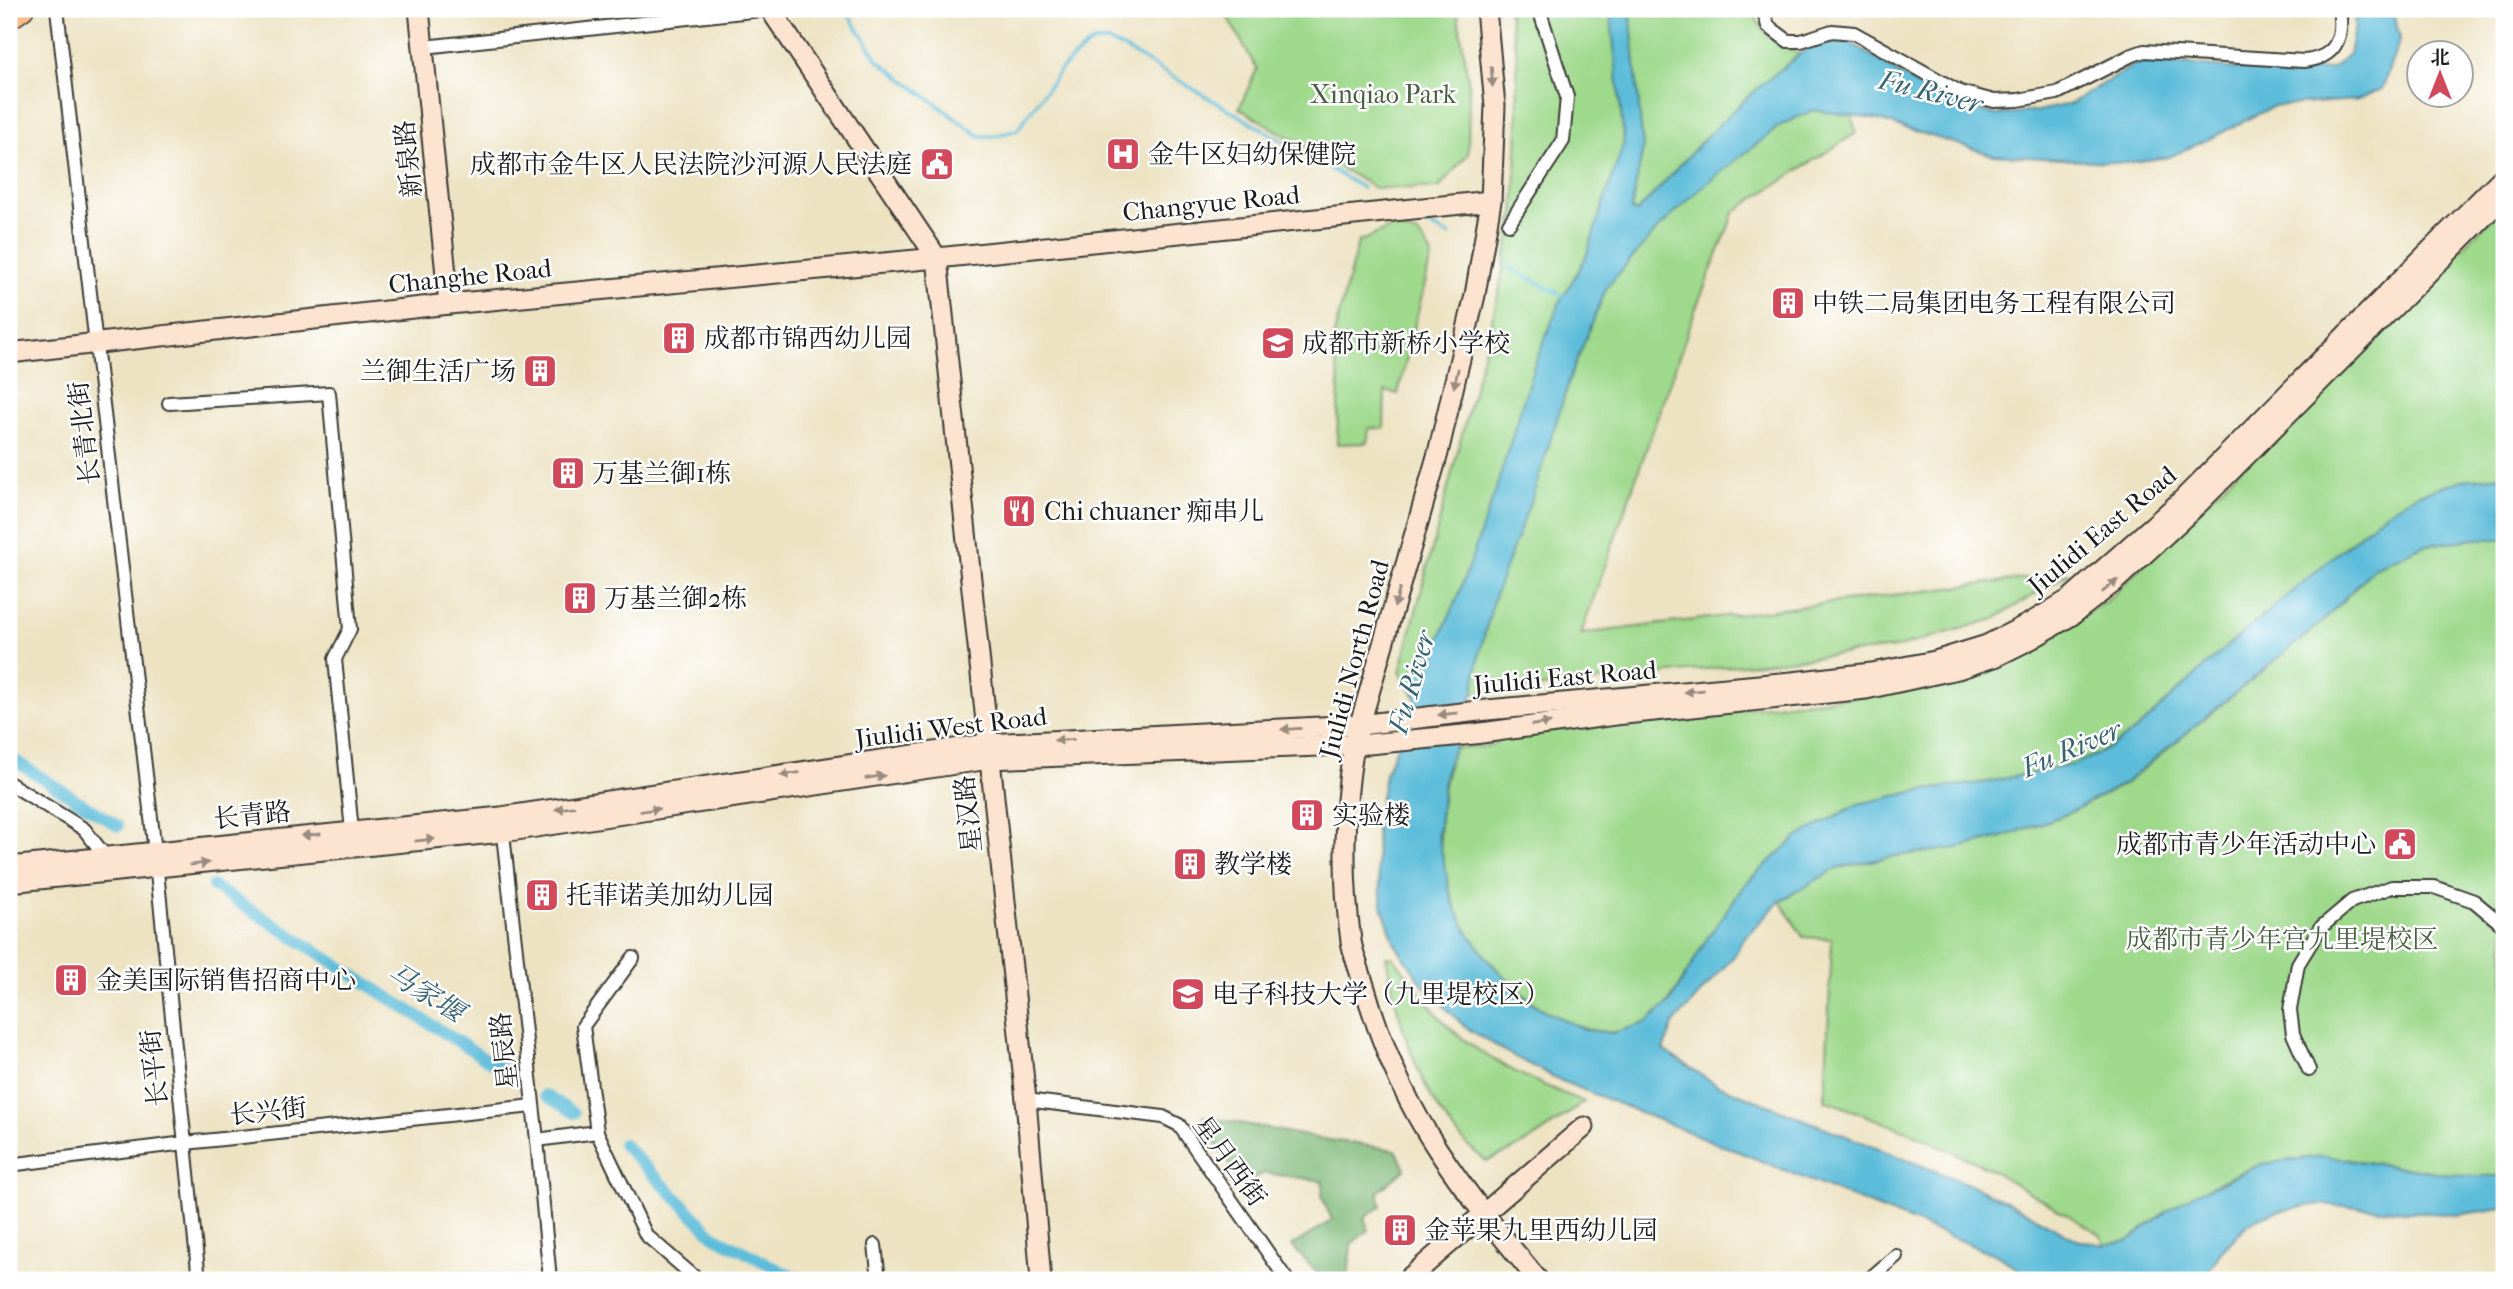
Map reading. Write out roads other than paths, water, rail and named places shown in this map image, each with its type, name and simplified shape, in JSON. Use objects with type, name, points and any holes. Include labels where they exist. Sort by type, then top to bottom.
[{"type":"main road","points":[[9,19],[23,9]]},
{"type":"main road","name":"新泉路","points":[[419,9],[449,304]]},
{"type":"main road","points":[[770,9],[937,258]]},
{"type":"main road","name":"Jiulidi North Road","points":[[1486,9],[1495,106],[1491,201],[1475,295],[1438,453],[1354,746],[1349,773],[1346,856],[1352,942],[1373,1018],[1402,1087],[1437,1150],[1483,1213],[1538,1280]]},
{"type":"main road","name":"Jiulidi East Road","points":[[1409,719],[1872,673],[1935,661],[1987,645],[2070,599],[2180,502],[2504,176]]},
{"type":"main road","points":[[988,752],[1354,746],[1866,689],[1958,669],[1997,656],[2072,615],[2113,583],[2195,507],[2504,196]]},
{"type":"main road","name":"Changyue Road","points":[[937,258],[1491,201]]},
{"type":"main road","name":"Changhe Road","points":[[9,353],[449,304],[937,258]]},
{"type":"main road","name":"星汉路","points":[[937,258],[1026,1100],[1041,1280]]},
{"type":"main road","name":"Jiulidi West Road","points":[[502,825],[988,752],[1409,719]]},
{"type":"main road","points":[[9,882],[103,871],[156,860],[502,825]]},
{"type":"main road","name":"长青路","points":[[9,867],[106,857],[156,860],[352,831],[502,825]]},
{"type":"main road","points":[[1407,1280],[1584,1127],[1558,1135],[1487,1193],[1483,1213]]},
{"type":"street","name":"长青北街","points":[[57,9],[156,860]]},
{"type":"street","points":[[424,47],[770,9]]},
{"type":"street","points":[[1508,224],[1563,141],[1567,97],[1539,9]]},
{"type":"street","points":[[1763,9],[1768,26],[1788,41],[1801,41],[1832,31],[1854,33],[1960,92],[1994,101],[2057,93],[2130,55],[2144,51],[2319,60],[2330,53],[2339,38],[2339,9]]},
{"type":"street","points":[[169,403],[329,393],[350,629],[335,659],[352,831]]},
{"type":"street","points":[[9,783],[84,829],[106,857]]},
{"type":"street","name":"星辰路","points":[[502,825],[550,1280]]},
{"type":"street","name":"长平街","points":[[156,860],[199,1280]]},
{"type":"street","points":[[2309,1070],[2293,1034],[2290,1010],[2298,964],[2320,928],[2352,901],[2392,887],[2434,887],[2474,901],[2504,926]]},
{"type":"street","points":[[634,958],[583,1026],[597,1132],[646,1235],[698,1280]]},
{"type":"street","name":"星月西街","points":[[1026,1100],[1163,1117],[1178,1125],[1287,1280]]},
{"type":"street","name":"长兴街","points":[[9,1165],[185,1143],[533,1106]]},
{"type":"street","points":[[537,1140],[597,1132]]},
{"type":"street","points":[[876,1245],[879,1280]]},
{"type":"street","points":[[1868,1280],[1896,1256]]},
{"type":"water","points":[[1610,9],[1630,9],[1643,148],[1631,210],[1637,212],[1704,139],[1752,93],[1807,48],[1831,42],[1853,44],[1936,97],[1996,115],[2038,111],[2070,104],[2134,65],[2155,62],[2296,71],[2331,69],[2349,54],[2355,25],[2352,9],[2393,9],[2400,39],[2382,89],[2355,100],[2274,106],[2169,157],[2126,163],[1993,155],[1875,119],[1813,110],[1781,125],[1702,187],[1656,231],[1607,287],[1572,372],[1533,495],[1495,595],[1479,656],[1474,691],[1444,777],[1438,835],[1452,901],[1466,929],[1488,960],[1525,998],[1549,1013],[1587,1030],[1613,1033],[1645,1023],[1670,1002],[1706,940],[1745,884],[1797,837],[1858,804],[2072,765],[2100,753],[2135,731],[2226,647],[2384,514],[2418,494],[2463,480],[2504,476],[2504,539],[2474,539],[2424,545],[2374,568],[2322,622],[2125,783],[2067,814],[2005,836],[1958,848],[1894,856],[1837,868],[1780,901],[1743,939],[1734,956],[1674,1023],[1663,1050],[1717,1085],[1973,1186],[2077,1240],[2104,1245],[2129,1240],[2195,1194],[2262,1164],[2322,1156],[2464,1176],[2504,1176],[2504,1208],[2457,1215],[2320,1204],[2275,1212],[2256,1219],[2221,1252],[2203,1280],[2032,1280],[2001,1257],[1564,1082],[1511,1055],[1465,1027],[1423,985],[1395,944],[1383,909],[1377,866],[1376,825],[1385,774],[1416,702],[1413,676],[1430,660],[1457,599],[1495,492],[1534,366],[1559,304],[1585,259],[1624,142]]},
{"type":"waterway","points":[[845,9],[879,61],[979,136],[994,136],[1017,130],[1062,68],[1094,42],[1108,42],[1125,49],[1363,188]]},
{"type":"waterway","points":[[1415,218],[1450,236]]},
{"type":"waterway","points":[[1508,267],[1568,298]]},
{"type":"waterway","name":"马家堰","points":[[9,757],[118,826]]},
{"type":"waterway","name":"马家堰","points":[[213,886],[506,1072]]},
{"type":"waterway","name":"马家堰","points":[[545,1095],[574,1113]]},
{"type":"waterway","name":"马家堰","points":[[623,1144],[714,1236],[783,1272],[806,1280]]},
{"type":"place","name":"金牛区妇幼保健院","points":[[1123,154]]},
{"type":"place","name":"成都市金牛区人民法院沙河源人民法庭","points":[[937,164]]},
{"type":"place","name":"中铁二局集团电务工程有限公司","points":[[1788,303]]},
{"type":"place","name":"成都市锦西幼儿园","points":[[679,338]]},
{"type":"place","name":"成都市新桥小学校","points":[[1278,343]]},
{"type":"place","name":"兰御生活广场","points":[[540,371]]},
{"type":"place","name":"万基兰御1栋","points":[[568,473]]},
{"type":"place","name":"Chi chuaner 痴串儿","points":[[1019,511]]},
{"type":"place","name":"万基兰御2栋","points":[[580,598]]},
{"type":"place","name":"实验楼","points":[[1307,815]]},
{"type":"place","name":"成都市青少年活动中心","points":[[2400,844]]},
{"type":"place","name":"教学楼","points":[[1190,864]]},
{"type":"place","name":"托菲诺美加幼儿园","points":[[542,895]]},
{"type":"place","name":"金美国际销售招商中心","points":[[71,980]]},
{"type":"place","name":"电子科技大学（九里堤校区）","points":[[1188,994]]},
{"type":"place","name":"金苹果九里西幼儿园","points":[[1400,1230]]},
{"type":"water label","name":"Fu River","points":[[1931,91]]},
{"type":"water label","name":"Fu River","points":[[1411,682]]},
{"type":"water label","name":"Fu River","points":[[2071,748]]},
{"type":"park label","name":"Xinqiao Park","points":[[1383,94]]},
{"type":"park label","name":"成都市青少年宫九里堤校区","points":[[2282,939]]}]
